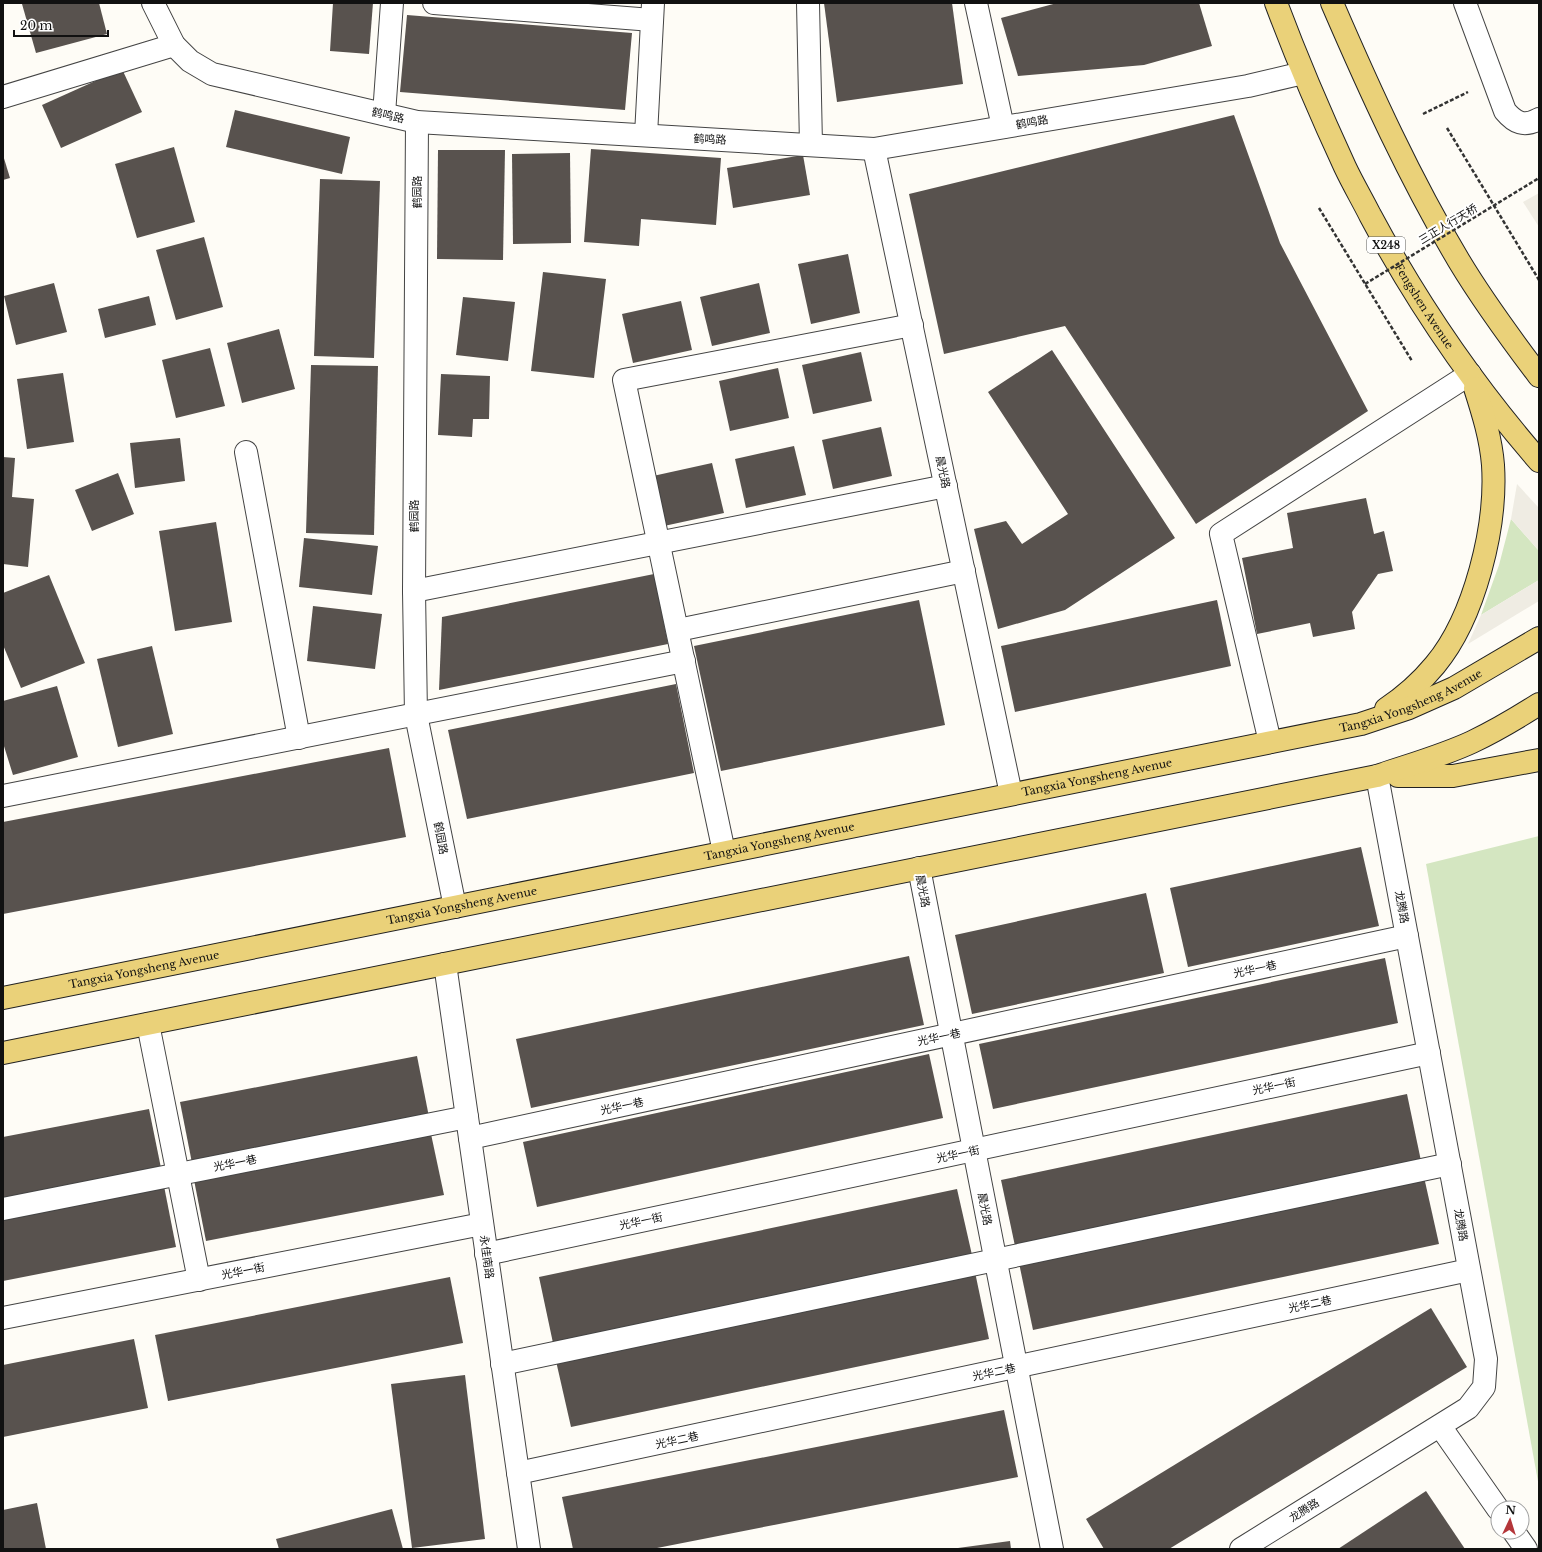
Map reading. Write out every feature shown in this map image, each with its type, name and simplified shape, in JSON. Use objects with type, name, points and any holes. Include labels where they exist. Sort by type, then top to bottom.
[{"type":"main road","name":"Fengshen Avenue","points":[[1276,3],[1303,73],[1346,169],[1395,261],[1430,317],[1470,374],[1513,432],[1539,461]]},
{"type":"main road","points":[[1332,3],[1358,65],[1390,132],[1459,262],[1501,326],[1539,376]]},
{"type":"main road","points":[[1361,724],[1387,709],[1412,688],[1436,664],[1456,633],[1472,594],[1480,569],[1493,503],[1493,472],[1489,437],[1470,374]]},
{"type":"main road","name":"Tangxia Yongsheng Avenue","points":[[3,998],[1361,724],[1409,708],[1454,688],[1539,638]]},
{"type":"main road","points":[[3,1052],[1377,776],[1434,757],[1471,742],[1506,724],[1539,704]]},
{"type":"main road","points":[[1377,776],[1453,776],[1539,760]]},
{"type":"street","name":"鹤鸣路","points":[[153,3],[174,46],[190,61],[212,74],[417,122],[874,149],[1248,86],[1303,73]]},
{"type":"street","points":[[384,114],[392,3]]},
{"type":"street","points":[[434,3],[653,12],[646,135]]},
{"type":"street","points":[[808,3],[811,145]]},
{"type":"street","points":[[976,3],[1003,127]]},
{"type":"street","points":[[1465,3],[1505,111],[1512,120],[1522,124],[1532,123],[1539,119]]},
{"type":"street","points":[[3,97],[174,46]]},
{"type":"street","name":"鹤园路","points":[[417,122],[414,591],[416,715],[455,907]]},
{"type":"street","name":"晨光路","points":[[874,149],[1011,794]]},
{"type":"street","points":[[724,852],[624,380],[912,325]]},
{"type":"street","points":[[1270,742],[1221,534],[1470,374]]},
{"type":"street","points":[[246,452],[299,738]]},
{"type":"street","points":[[414,591],[946,486]]},
{"type":"street","points":[[678,630],[964,571]]},
{"type":"street","points":[[3,796],[684,661]]},
{"type":"street","name":"龙腾路","points":[[1241,1549],[1468,1408],[1484,1387],[1486,1359],[1377,776]]},
{"type":"street","name":"晨光路","points":[[919,868],[1052,1549]]},
{"type":"street","name":"光华一巷","points":[[470,1138],[1407,936]]},
{"type":"street","name":"永佳南路","points":[[445,964],[529,1549]]},
{"type":"street","points":[[148,1024],[199,1280]]},
{"type":"street","name":"光华一街","points":[[486,1254],[1429,1053]]},
{"type":"street","name":"光华一巷","points":[[3,1209],[467,1117]]},
{"type":"street","points":[[502,1364],[1450,1164]]},
{"type":"street","name":"光华一街","points":[[3,1318],[482,1224]]},
{"type":"street","name":"光华二巷","points":[[518,1473],[1469,1270]]},
{"type":"street","points":[[1440,1426],[1492,1500]]},
{"type":"street","points":[[1520,1540],[1526,1549]]},
{"type":"path","points":[[1423,114],[1493,79]]},
{"type":"path","points":[[1448,128],[1539,280]]},
{"type":"path","name":"三正人行天桥","points":[[1366,284],[1539,178]]},
{"type":"path","points":[[1320,208],[1412,362]]},
{"type":"green space","points":[[1511,519],[1539,551],[1539,580],[1481,615],[1499,565]]},
{"type":"green space","points":[[1539,836],[1539,1487],[1426,864]]},
{"type":"shaded area","points":[[1539,193],[1539,227],[1523,202]]},
{"type":"shaded area","points":[[1517,484],[1539,508],[1539,551],[1511,519]]},
{"type":"shaded area","points":[[1539,580],[1539,601],[1468,644],[1481,615]]},
{"type":"building","points":[[99,3],[107,34],[36,53],[22,4]]},
{"type":"building","points":[[333,3],[373,3],[369,54],[330,51]]},
{"type":"building","points":[[824,3],[952,3],[963,84],[837,102]]},
{"type":"building","points":[[1057,3],[1199,3],[1212,46],[1144,65],[1018,76],[1001,18]]},
{"type":"building","points":[[407,15],[632,33],[625,110],[400,92]]},
{"type":"building","points":[[122,69],[142,112],[61,148],[42,105]]},
{"type":"building","points":[[235,110],[350,137],[342,174],[226,147]]},
{"type":"building","points":[[1234,115],[1280,243],[1368,411],[1196,524],[1065,326],[944,354],[909,194]]},
{"type":"building","points":[[174,147],[195,222],[137,238],[115,164]]},
{"type":"building","points":[[591,149],[721,158],[716,225],[641,219],[639,246],[584,242]]},
{"type":"building","points":[[438,150],[505,150],[503,260],[437,259]]},
{"type":"building","points":[[570,153],[571,243],[513,244],[512,154]]},
{"type":"building","points":[[3,155],[10,178],[3,180]]},
{"type":"building","points":[[803,155],[810,195],[733,208],[727,168]]},
{"type":"building","points":[[320,179],[380,181],[374,358],[314,356]]},
{"type":"building","points":[[204,237],[223,307],[176,320],[156,250]]},
{"type":"building","points":[[848,254],[860,313],[811,324],[798,264]]},
{"type":"building","points":[[543,272],[606,279],[594,378],[531,371]]},
{"type":"building","points":[[54,283],[67,332],[16,345],[4,296]]},
{"type":"building","points":[[759,283],[770,333],[712,346],[700,297]]},
{"type":"building","points":[[149,296],[156,325],[105,338],[98,309]]},
{"type":"building","points":[[463,297],[515,302],[508,361],[456,355]]},
{"type":"building","points":[[681,301],[692,350],[633,363],[622,314]]},
{"type":"building","points":[[279,329],[295,389],[242,403],[227,343]]},
{"type":"building","points":[[210,348],[225,406],[176,418],[162,360]]},
{"type":"building","points":[[1052,350],[1175,538],[1065,610],[998,629],[974,529],[1006,521],[1022,544],[1068,514],[988,392]]},
{"type":"building","points":[[861,352],[872,401],[813,414],[802,365]]},
{"type":"building","points":[[311,365],[378,366],[374,535],[306,533]]},
{"type":"building","points":[[778,368],[789,418],[730,431],[719,381]]},
{"type":"building","points":[[63,373],[74,442],[27,449],[17,379]]},
{"type":"building","points":[[441,374],[490,376],[489,419],[473,419],[472,437],[438,435]]},
{"type":"building","points":[[881,427],[892,476],[833,489],[822,440]]},
{"type":"building","points":[[180,438],[185,481],[135,488],[130,443]]},
{"type":"building","points":[[794,446],[806,495],[746,508],[735,459]]},
{"type":"building","points":[[3,457],[15,458],[12,497],[34,499],[28,567],[3,564]]},
{"type":"building","points":[[712,463],[724,513],[664,526],[653,476]]},
{"type":"building","points":[[118,473],[134,514],[92,531],[75,490]]},
{"type":"building","points":[[1366,498],[1374,534],[1384,531],[1393,571],[1378,574],[1352,612],[1355,629],[1313,637],[1310,623],[1257,634],[1242,558],[1293,548],[1287,513]]},
{"type":"building","points":[[216,522],[232,622],[175,631],[159,531]]},
{"type":"building","points":[[304,538],[378,546],[372,595],[299,587]]},
{"type":"building","points":[[654,574],[668,644],[439,690],[442,617]]},
{"type":"building","points":[[49,575],[85,663],[21,688],[3,645],[3,593]]},
{"type":"building","points":[[919,600],[945,725],[721,771],[694,646]]},
{"type":"building","points":[[1217,600],[1231,666],[1015,712],[1001,646]]},
{"type":"building","points":[[313,606],[382,614],[375,669],[307,661]]},
{"type":"building","points":[[152,646],[173,734],[118,747],[97,659]]},
{"type":"building","points":[[676,684],[694,773],[467,819],[448,730]]},
{"type":"building","points":[[57,686],[78,757],[13,775],[3,743],[3,701]]},
{"type":"building","points":[[389,748],[406,837],[3,914],[3,822]]},
{"type":"building","points":[[1361,847],[1379,926],[1188,967],[1170,888]]},
{"type":"building","points":[[1146,893],[1164,973],[972,1014],[955,935]]},
{"type":"building","points":[[909,956],[924,1025],[531,1108],[516,1039]]},
{"type":"building","points":[[1385,958],[1398,1023],[993,1109],[979,1044]]},
{"type":"building","points":[[929,1054],[943,1118],[537,1207],[523,1142]]},
{"type":"building","points":[[417,1056],[429,1117],[192,1163],[180,1102]]},
{"type":"building","points":[[1407,1094],[1421,1161],[1015,1246],[1001,1180]]},
{"type":"building","points":[[149,1109],[161,1168],[3,1199],[3,1137]]},
{"type":"building","points":[[431,1134],[444,1195],[206,1241],[194,1180]]},
{"type":"building","points":[[1424,1177],[1439,1244],[1033,1330],[1019,1263]]},
{"type":"building","points":[[164,1186],[176,1247],[3,1281],[3,1217]]},
{"type":"building","points":[[957,1189],[972,1255],[553,1343],[539,1277]]},
{"type":"building","points":[[975,1272],[989,1339],[571,1427],[556,1361]]},
{"type":"building","points":[[450,1277],[463,1343],[168,1401],[155,1335]]},
{"type":"building","points":[[1431,1308],[1467,1367],[1169,1549],[1104,1549],[1086,1519]]},
{"type":"building","points":[[134,1339],[148,1408],[3,1437],[3,1365]]},
{"type":"building","points":[[465,1375],[485,1539],[412,1548],[391,1384]]},
{"type":"building","points":[[1004,1410],[1018,1477],[652,1549],[573,1549],[562,1497]]},
{"type":"building","points":[[1426,1491],[1465,1549],[1338,1549]]},
{"type":"building","points":[[37,1503],[46,1549],[3,1549],[3,1510]]},
{"type":"building","points":[[392,1509],[403,1549],[279,1549],[276,1539]]},
{"type":"building","points":[[1010,1541],[1011,1549],[958,1549],[958,1548]]}]
